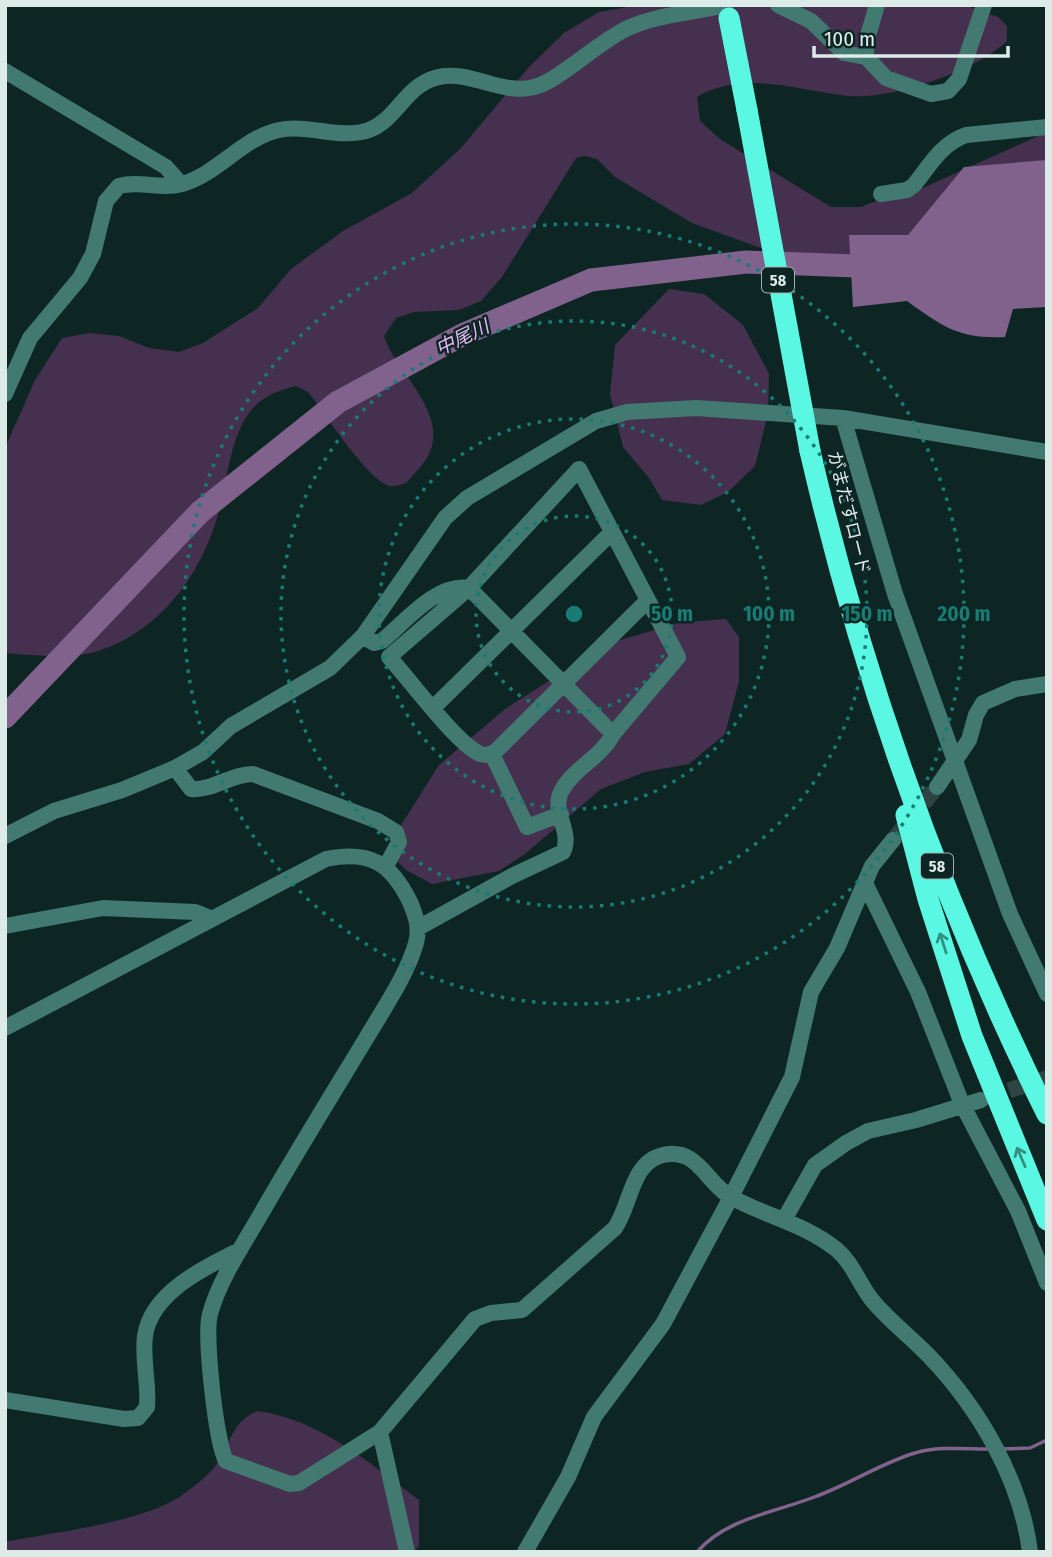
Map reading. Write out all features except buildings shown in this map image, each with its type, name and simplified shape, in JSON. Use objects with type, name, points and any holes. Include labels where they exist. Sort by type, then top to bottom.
[{"type":"highway","name":"がまだすロード","points":[[728,12],[810,451],[835,558],[888,735],[942,880],[991,996],[1047,1114]]},
{"type":"highway","points":[[888,735],[915,853],[972,1036],[1047,1220]]},
{"type":"highway","points":[[991,996],[1047,1089]]},
{"type":"street","points":[[778,5],[811,21],[844,53],[866,57],[886,78],[932,94],[948,92],[959,79],[984,5]]},
{"type":"street","points":[[866,57],[867,39],[877,5]]},
{"type":"street","points":[[5,394],[30,338],[80,278],[93,254],[110,194],[119,186],[129,183],[181,184],[272,132],[293,129],[341,134],[372,129],[383,123],[414,89],[435,78],[460,75],[517,88],[545,84],[590,50],[663,11],[728,12]]},
{"type":"street","points":[[5,71],[166,167],[181,184]]},
{"type":"street","points":[[881,194],[907,190],[945,145],[953,140],[966,135],[1047,127]]},
{"type":"street","points":[[5,836],[54,811],[122,790],[175,768],[203,752],[231,726],[330,668],[363,636],[446,518],[467,498],[596,421],[627,412],[656,408],[843,418],[1047,452]]},
{"type":"street","points":[[843,418],[895,594],[1010,914],[1047,994]]},
{"type":"street","points":[[418,928],[512,876],[563,852],[567,838],[561,814],[561,791],[607,746],[612,734],[678,657],[648,600],[612,533],[579,469],[469,588],[389,657],[480,753],[492,754],[648,600]]},
{"type":"street","points":[[434,707],[612,533]]},
{"type":"street","points":[[363,636],[374,643],[382,641],[442,594],[456,588],[469,588],[612,734]]},
{"type":"street","points":[[937,787],[969,740],[975,715],[983,703],[1015,689],[1047,684]]},
{"type":"street","points":[[492,754],[527,827],[561,814]]},
{"type":"street","points":[[175,768],[191,789],[206,788],[233,775],[253,774],[378,821],[396,832],[399,842],[386,866]]},
{"type":"street","points":[[525,1552],[568,1477],[594,1417],[663,1324],[731,1197],[792,1077],[811,992],[837,947],[872,866],[893,840]]},
{"type":"street","points":[[5,1028],[326,859],[365,857],[386,866],[405,891],[418,928],[416,944],[387,1003],[240,1251],[210,1313],[208,1328],[218,1423],[226,1461],[290,1484],[299,1483],[380,1432],[475,1319],[491,1313],[522,1310],[615,1228],[624,1215],[634,1181],[649,1162],[660,1156],[684,1156],[696,1161],[731,1197],[785,1218],[834,1247],[847,1259],[872,1300],[931,1358],[966,1403],[996,1450],[1020,1501],[1030,1552]]},
{"type":"street","points":[[866,885],[918,992],[962,1104],[1018,1211],[1047,1283]]},
{"type":"street","points":[[5,926],[103,908],[195,912],[212,919]]},
{"type":"street","points":[[785,1218],[807,1175],[826,1156],[868,1131],[981,1100]]},
{"type":"street","points":[[5,1400],[124,1419],[138,1418],[147,1407],[144,1338],[148,1323],[189,1277],[240,1251]]},
{"type":"street","points":[[380,1432],[407,1552]]},
{"type":"shaded area","points":[[639,5],[964,5],[998,17],[1007,26],[1007,41],[975,63],[932,81],[866,96],[848,96],[771,84],[733,84],[697,97],[700,121],[720,139],[831,207],[861,207],[891,195],[912,193],[1047,132],[1047,250],[908,289],[818,269],[692,223],[615,177],[597,159],[585,156],[576,158],[502,277],[481,301],[459,310],[414,312],[396,318],[384,336],[428,410],[433,426],[433,442],[427,458],[406,483],[390,486],[370,472],[308,392],[296,386],[274,394],[254,407],[241,427],[232,452],[214,528],[204,552],[176,596],[159,615],[116,644],[91,653],[59,656],[5,653],[5,448],[35,380],[62,338],[89,333],[119,336],[149,348],[179,352],[203,343],[258,308],[291,269],[343,231],[412,193],[461,148],[528,68],[564,33],[599,12]]},
{"type":"shaded area","points":[[1047,160],[1047,307],[1013,309],[1005,337],[989,337],[952,330],[907,301],[853,307],[849,235],[908,235],[964,167]]},
{"type":"shaded area","points":[[669,289],[704,294],[743,325],[769,374],[768,413],[755,466],[728,492],[701,505],[662,500],[649,478],[623,447],[610,394],[615,345]]},
{"type":"shaded area","points":[[726,619],[739,637],[739,681],[725,734],[689,764],[645,772],[601,789],[525,854],[499,871],[432,884],[406,870],[393,857],[398,830],[439,765],[505,709],[607,644],[678,623]]},
{"type":"shaded area","points":[[258,1411],[302,1423],[323,1433],[344,1445],[419,1500],[419,1546],[413,1552],[5,1552],[5,1542],[120,1520],[164,1505],[181,1496],[210,1472],[241,1422]]},
{"type":"waterway","name":"中尾川","points":[[5,717],[200,512],[338,402],[462,335],[591,280],[746,262],[882,267]]},
{"type":"waterway","points":[[1001,1449],[1030,1448],[1047,1440]]},
{"type":"waterway","points":[[697,1552],[709,1540],[737,1524],[802,1502],[902,1457],[933,1449],[990,1449]]},
{"type":"tunnel","points":[[893,840],[937,787]]},
{"type":"tunnel","points":[[986,1098],[1047,1078]]}]
